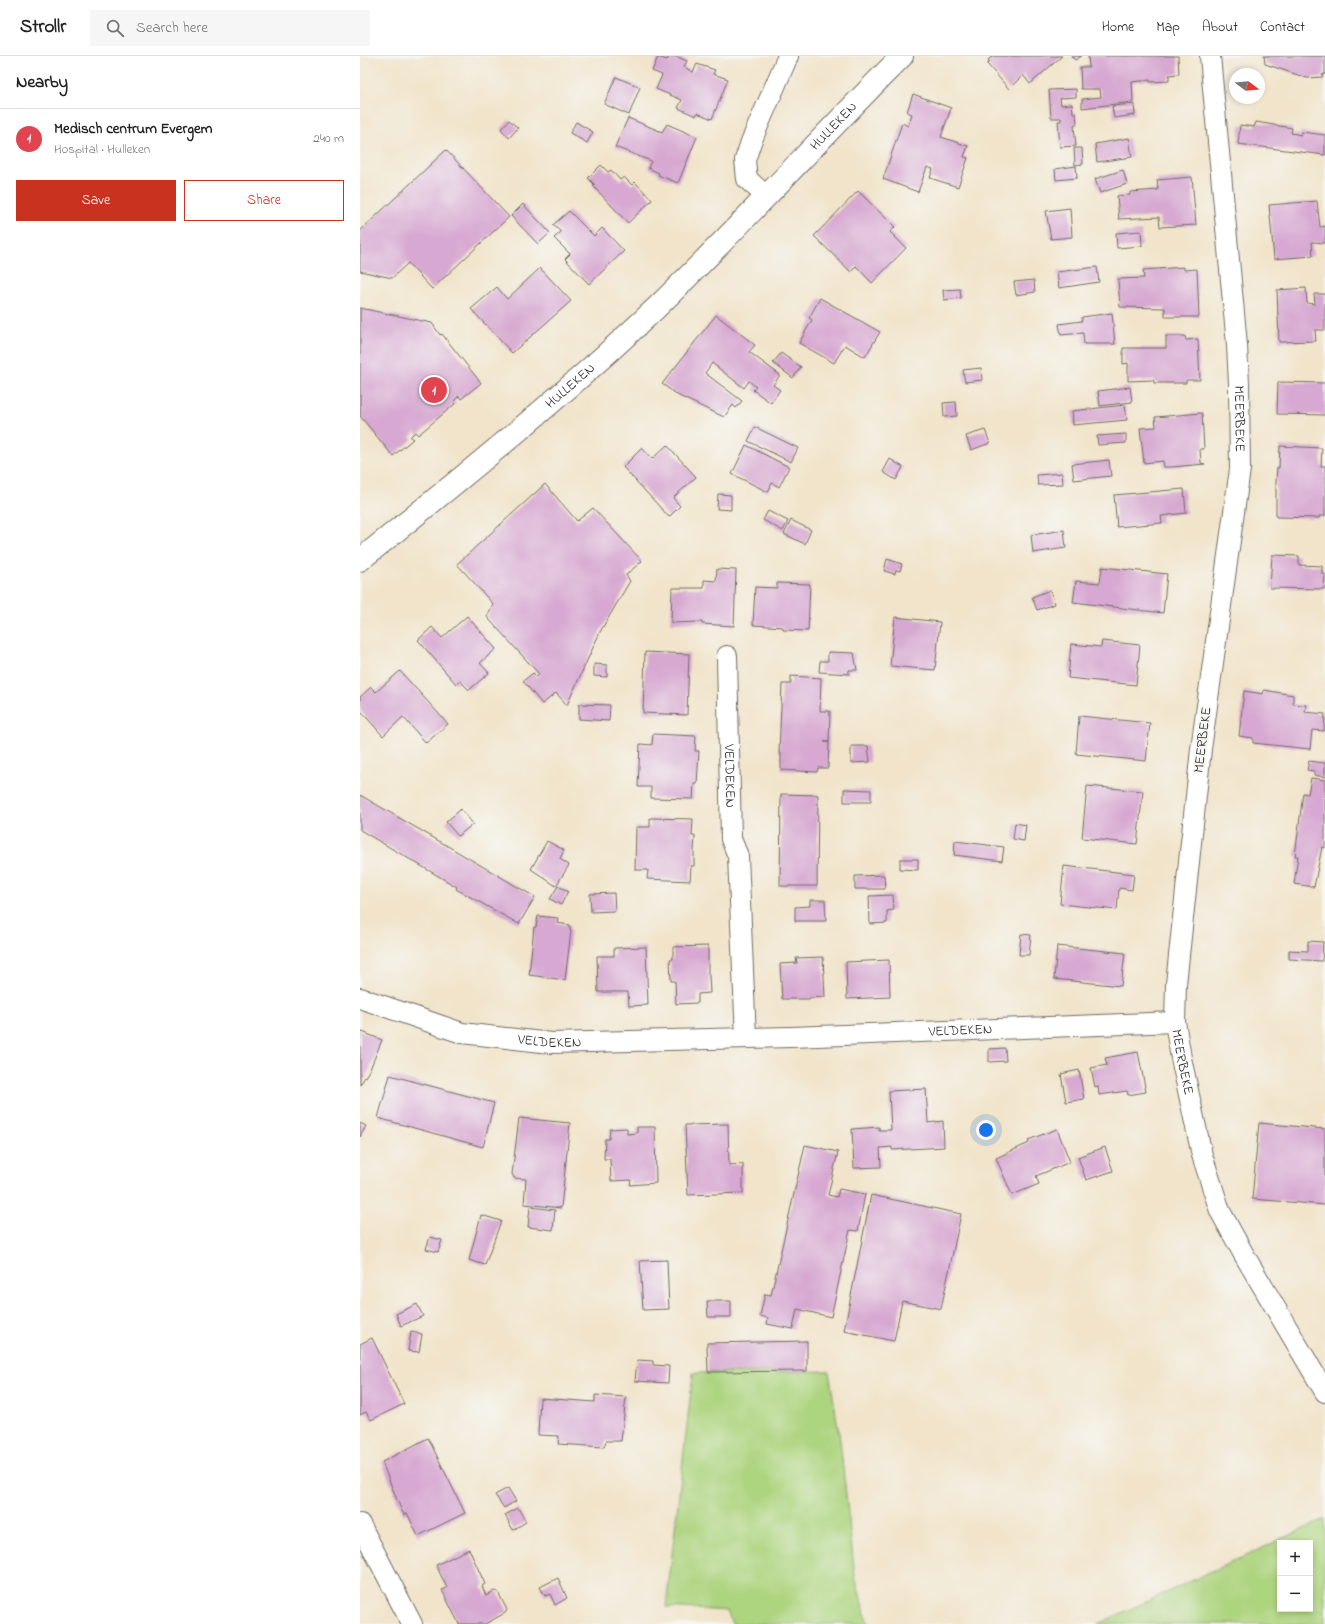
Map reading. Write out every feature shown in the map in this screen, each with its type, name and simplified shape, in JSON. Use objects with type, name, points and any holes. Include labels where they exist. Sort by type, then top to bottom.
[{"type":"main road","name":"HULLEKEN","points":[[360,560],[524,426],[615,346],[672,292],[902,56]]},
{"type":"street","points":[[766,196],[747,179],[745,160],[751,142],[788,56]]},
{"type":"street","name":"MEERBEKE","points":[[1210,56],[1237,346],[1240,469],[1201,749],[1176,984],[1175,1022],[1181,1058],[1202,1155],[1220,1211],[1243,1254],[1325,1392]]},
{"type":"street","name":"VELDEKEN","points":[[727,656],[731,839],[738,856],[746,1038]]},
{"type":"street","name":"VELDEKEN","points":[[360,998],[462,1033],[551,1043],[746,1038],[1175,1022]]},
{"type":"street","points":[[360,1524],[412,1624]]},
{"type":"green space","points":[[829,1371],[840,1440],[855,1577],[868,1624],[732,1624],[727,1611],[666,1607],[693,1373]]},
{"type":"green space","points":[[1325,1519],[1325,1624],[1098,1624],[1277,1541],[1277,1612],[1313,1612],[1313,1540],[1280,1540]]},
{"type":"building","points":[[669,56],[675,56],[687,61],[684,67],[693,72],[697,64],[715,70],[713,74],[728,79],[712,119],[697,113],[696,116],[678,108],[682,100],[656,89],[662,75],[652,71],[658,57],[667,60]]},
{"type":"building","points":[[993,56],[1062,56],[1030,84],[1023,75],[1009,89],[987,64],[990,62],[988,60]]},
{"type":"building","points":[[1071,56],[1082,56],[1075,60]]},
{"type":"building","points":[[1088,56],[1178,56],[1179,74],[1169,75],[1169,81],[1150,82],[1150,80],[1132,82],[1133,102],[1082,108],[1082,99],[1101,97],[1100,89],[1081,89],[1080,67],[1089,67]]},
{"type":"building","points":[[1264,56],[1325,56],[1325,74],[1322,75],[1323,77],[1307,78],[1265,64]]},
{"type":"building","points":[[616,77],[640,87],[629,115],[604,104]]},
{"type":"building","points":[[1076,89],[1076,97],[1060,98],[1061,105],[1072,104],[1073,113],[1076,113],[1077,124],[1074,125],[1076,146],[1060,147],[1058,121],[1061,121],[1061,118],[1051,118],[1049,90]]},
{"type":"building","points":[[913,94],[951,108],[941,137],[968,146],[964,157],[968,158],[958,187],[930,178],[933,169],[927,167],[918,192],[883,179],[902,123],[908,126],[912,114],[907,112]]},
{"type":"building","points":[[1134,104],[1135,115],[1114,118],[1112,106]]},
{"type":"building","points":[[628,118],[662,132],[667,124],[697,137],[678,183],[658,175],[659,173],[648,168],[651,161],[615,147]]},
{"type":"building","points":[[509,120],[518,128],[509,138],[501,129]]},
{"type":"building","points":[[576,122],[593,132],[587,143],[570,133]]},
{"type":"building","points":[[1256,122],[1292,128],[1291,133],[1301,135],[1301,132],[1325,135],[1325,155],[1238,144],[1240,125],[1254,127]]},
{"type":"building","points":[[1129,138],[1132,157],[1097,162],[1095,144]]},
{"type":"building","points":[[1074,148],[1082,148],[1083,164],[1075,165]]},
{"type":"building","points":[[446,150],[509,217],[432,289],[408,263],[392,278],[360,271],[360,231]]},
{"type":"building","points":[[601,165],[608,172],[611,170],[620,180],[624,177],[632,185],[635,182],[652,200],[628,223],[593,186],[595,185],[588,178]]},
{"type":"building","points":[[1076,166],[1077,178],[1056,180],[1055,169]]},
{"type":"building","points":[[1123,170],[1127,184],[1100,193],[1095,179]]},
{"type":"building","points":[[1192,177],[1196,225],[1160,227],[1159,217],[1119,219],[1117,196],[1130,195],[1130,192],[1158,190],[1157,180]]},
{"type":"building","points":[[858,191],[895,227],[890,232],[906,248],[872,283],[856,266],[851,272],[814,236]]},
{"type":"building","points":[[1317,201],[1320,227],[1325,226],[1325,243],[1312,242],[1313,256],[1274,259],[1269,205]]},
{"type":"building","points":[[523,204],[550,233],[538,244],[511,216]]},
{"type":"building","points":[[1070,208],[1072,237],[1051,239],[1046,211]]},
{"type":"building","points":[[569,211],[594,236],[602,228],[624,251],[589,284],[565,259],[570,254],[554,238],[561,232],[553,225]]},
{"type":"building","points":[[1141,231],[1142,246],[1117,248],[1116,233]]},
{"type":"building","points":[[1097,267],[1099,282],[1059,288],[1057,272]]},
{"type":"building","points":[[1184,267],[1184,270],[1197,269],[1199,317],[1165,317],[1165,308],[1120,307],[1118,279],[1144,278],[1143,270]]},
{"type":"building","points":[[540,268],[571,301],[512,353],[471,309],[497,287],[507,299]]},
{"type":"building","points":[[1034,280],[1035,292],[1016,295],[1014,282]]},
{"type":"building","points":[[1306,288],[1307,303],[1315,304],[1314,294],[1325,294],[1325,330],[1315,330],[1316,341],[1279,342],[1277,290]]},
{"type":"building","points":[[960,289],[961,298],[944,300],[943,290]]},
{"type":"building","points":[[820,298],[880,332],[865,357],[845,345],[834,363],[799,343],[812,320],[809,318]]},
{"type":"building","points":[[360,308],[432,323],[440,335],[442,334],[481,383],[461,399],[459,396],[454,401],[456,403],[418,435],[415,432],[410,437],[413,439],[393,456],[360,416]]},
{"type":"building","points":[[1112,313],[1115,344],[1084,344],[1083,333],[1061,335],[1059,324],[1082,321],[1082,317]]},
{"type":"building","points":[[716,315],[755,345],[749,352],[780,375],[773,385],[780,390],[771,403],[753,390],[756,387],[749,381],[744,388],[712,363],[705,373],[742,401],[736,408],[733,405],[724,417],[679,396],[662,384]]},
{"type":"building","points":[[1166,336],[1185,336],[1186,340],[1198,339],[1200,380],[1186,380],[1186,383],[1154,383],[1153,380],[1128,381],[1128,363],[1123,364],[1123,348],[1166,348]]},
{"type":"building","points":[[781,353],[801,367],[793,378],[773,363]]},
{"type":"building","points":[[981,368],[982,380],[965,382],[963,370]]},
{"type":"building","points":[[1278,382],[1325,383],[1325,415],[1277,414]]},
{"type":"building","points":[[1130,387],[1132,402],[1100,406],[1098,391]]},
{"type":"building","points":[[956,402],[957,416],[944,417],[943,403]]},
{"type":"building","points":[[1125,405],[1127,420],[1073,425],[1072,411]]},
{"type":"building","points":[[1202,413],[1204,449],[1200,449],[1201,463],[1205,464],[1164,467],[1163,461],[1144,463],[1140,428],[1156,427],[1155,417]]},
{"type":"building","points":[[755,427],[798,448],[791,462],[748,441]]},
{"type":"building","points":[[985,430],[990,443],[971,450],[966,436]]},
{"type":"building","points":[[1126,434],[1126,443],[1098,445],[1097,436]]},
{"type":"building","points":[[667,445],[696,477],[673,498],[680,506],[669,517],[623,467],[642,448],[652,459]]},
{"type":"building","points":[[746,445],[789,467],[779,487],[772,483],[768,492],[732,474]]},
{"type":"building","points":[[1280,446],[1322,448],[1321,466],[1325,466],[1325,516],[1319,516],[1319,518],[1276,517],[1276,481],[1277,468],[1279,468]]},
{"type":"building","points":[[890,459],[903,467],[896,480],[883,472]]},
{"type":"building","points":[[1109,460],[1111,476],[1074,480],[1072,464]]},
{"type":"building","points":[[1062,473],[1063,484],[1038,485],[1037,475]]},
{"type":"building","points":[[545,484],[577,521],[593,508],[642,561],[626,575],[630,581],[600,632],[567,705],[556,693],[542,704],[523,681],[533,673],[537,677],[539,674],[487,617],[493,604],[457,564]]},
{"type":"building","points":[[1184,489],[1186,513],[1161,516],[1162,523],[1117,527],[1114,495]]},
{"type":"building","points":[[718,494],[731,495],[731,510],[717,509]]},
{"type":"building","points":[[768,511],[788,521],[783,531],[763,520]]},
{"type":"building","points":[[791,520],[811,530],[805,544],[784,534]]},
{"type":"building","points":[[1064,530],[1066,548],[1033,553],[1031,535]]},
{"type":"building","points":[[1272,555],[1299,556],[1299,565],[1322,566],[1322,574],[1325,574],[1324,589],[1270,588]]},
{"type":"building","points":[[887,559],[902,564],[900,571],[896,570],[895,574],[884,571]]},
{"type":"building","points":[[1102,567],[1167,574],[1163,613],[1073,602],[1076,581],[1100,583]]},
{"type":"building","points":[[717,569],[736,570],[734,626],[702,624],[702,622],[671,623],[672,588],[704,588],[704,580],[716,581]]},
{"type":"building","points":[[777,583],[810,584],[808,631],[783,630],[783,627],[753,625],[755,587],[777,588]]},
{"type":"building","points":[[1050,590],[1055,604],[1037,610],[1032,597]]},
{"type":"building","points":[[467,616],[496,649],[480,663],[489,673],[469,690],[460,681],[456,684],[418,640],[432,627],[442,638]]},
{"type":"building","points":[[895,617],[940,622],[935,670],[890,666]]},
{"type":"building","points":[[1102,641],[1140,645],[1136,685],[1068,678],[1071,644],[1101,647]]},
{"type":"building","points":[[645,652],[689,654],[687,715],[643,713]]},
{"type":"building","points":[[828,652],[854,653],[857,670],[849,670],[849,674],[819,672],[820,661],[828,661]]},
{"type":"building","points":[[594,664],[607,665],[607,677],[594,676]]},
{"type":"building","points":[[400,671],[448,724],[426,743],[403,717],[383,736],[360,710],[360,697],[371,687],[376,692]]},
{"type":"building","points":[[791,676],[821,678],[820,711],[830,711],[828,768],[818,768],[817,772],[781,770],[781,753],[779,753],[782,684],[791,684]]},
{"type":"building","points":[[1264,690],[1293,695],[1293,704],[1306,705],[1305,712],[1325,714],[1324,731],[1312,730],[1310,749],[1253,743],[1253,738],[1239,736],[1244,691],[1263,694]]},
{"type":"building","points":[[579,704],[610,705],[609,721],[579,719]]},
{"type":"building","points":[[1079,716],[1150,723],[1146,761],[1076,754]]},
{"type":"building","points":[[653,734],[696,736],[695,751],[699,751],[697,784],[694,784],[693,799],[651,798],[651,787],[638,787],[640,744],[652,745]]},
{"type":"building","points":[[851,746],[868,746],[870,762],[851,763]]},
{"type":"building","points":[[1309,761],[1325,763],[1325,777],[1314,775],[1314,771],[1307,770]]},
{"type":"building","points":[[1311,778],[1325,780],[1325,848],[1322,847],[1314,887],[1294,884],[1298,856],[1295,856],[1303,793],[1308,794]]},
{"type":"building","points":[[1087,786],[1143,791],[1137,844],[1082,838]]},
{"type":"building","points":[[844,789],[871,790],[871,802],[844,802]]},
{"type":"building","points":[[781,794],[818,795],[817,886],[780,886]]},
{"type":"building","points":[[360,795],[535,897],[519,924],[456,889],[457,887],[360,830]]},
{"type":"building","points":[[461,809],[473,824],[458,836],[446,822]]},
{"type":"building","points":[[650,818],[693,819],[692,836],[695,836],[694,866],[691,866],[690,881],[647,879],[648,870],[635,870],[636,827],[650,827]]},
{"type":"building","points":[[1015,823],[1026,825],[1024,841],[1013,839]]},
{"type":"building","points":[[547,841],[564,850],[560,859],[569,865],[556,886],[531,869]]},
{"type":"building","points":[[955,841],[1004,847],[1002,861],[954,855]]},
{"type":"building","points":[[900,859],[918,859],[918,870],[900,869]]},
{"type":"building","points":[[1064,866],[1134,874],[1132,890],[1119,888],[1117,910],[1060,904]]},
{"type":"building","points":[[884,875],[885,889],[855,889],[855,876]]},
{"type":"building","points":[[558,886],[568,891],[561,905],[550,899]]},
{"type":"building","points":[[614,893],[615,911],[591,912],[590,894]]},
{"type":"building","points":[[893,895],[894,910],[887,911],[887,923],[870,924],[869,896]]},
{"type":"building","points":[[810,900],[825,900],[826,921],[795,921],[795,907],[810,906]]},
{"type":"building","points":[[538,916],[558,918],[557,923],[570,925],[571,931],[565,980],[529,975],[534,927],[536,927]]},
{"type":"building","points":[[1021,934],[1031,935],[1029,955],[1019,955]]},
{"type":"building","points":[[1308,941],[1323,942],[1322,961],[1289,959],[1289,950],[1308,951]]},
{"type":"building","points":[[708,946],[710,993],[698,994],[698,1003],[676,1004],[675,981],[671,981],[670,959],[673,959],[673,947]]},
{"type":"building","points":[[1057,946],[1125,953],[1121,986],[1054,979]]},
{"type":"building","points":[[646,947],[648,1005],[629,1006],[628,992],[598,992],[597,956],[614,956],[614,948]]},
{"type":"building","points":[[823,957],[825,997],[809,999],[782,999],[780,964],[797,963],[796,958]]},
{"type":"building","points":[[889,960],[890,997],[847,999],[846,962]]},
{"type":"building","points":[[360,1031],[382,1040],[370,1069],[360,1085]]},
{"type":"building","points":[[1005,1048],[1006,1061],[989,1062],[989,1049]]},
{"type":"building","points":[[1138,1052],[1146,1092],[1128,1095],[1127,1091],[1099,1095],[1098,1086],[1095,1087],[1091,1068],[1107,1065],[1105,1058]]},
{"type":"building","points":[[1079,1070],[1084,1099],[1066,1102],[1061,1074]]},
{"type":"building","points":[[390,1075],[494,1103],[483,1147],[378,1118]]},
{"type":"building","points":[[926,1089],[928,1123],[943,1121],[944,1147],[892,1150],[892,1147],[880,1148],[881,1167],[854,1168],[852,1129],[879,1127],[879,1130],[891,1130],[889,1091]]},
{"type":"building","points":[[519,1118],[570,1123],[561,1208],[524,1204],[526,1179],[514,1178],[512,1174]]},
{"type":"building","points":[[360,1123],[366,1126],[360,1137]]},
{"type":"building","points":[[1259,1123],[1325,1129],[1325,1205],[1252,1199]]},
{"type":"building","points":[[728,1124],[729,1165],[743,1164],[743,1193],[688,1195],[685,1125]]},
{"type":"building","points":[[637,1127],[655,1127],[656,1183],[630,1185],[631,1180],[611,1181],[610,1159],[604,1159],[605,1139],[609,1139],[610,1129],[627,1128],[627,1134],[637,1133]]},
{"type":"building","points":[[1057,1129],[1070,1162],[1036,1176],[1039,1184],[1012,1195],[996,1158],[1029,1143],[1028,1140]]},
{"type":"building","points":[[805,1145],[838,1152],[828,1195],[837,1197],[839,1189],[865,1194],[858,1231],[850,1230],[831,1317],[797,1309],[793,1329],[767,1324],[768,1318],[760,1316],[765,1294],[771,1295]]},
{"type":"building","points":[[1105,1147],[1113,1171],[1086,1180],[1078,1157]]},
{"type":"building","points":[[871,1195],[961,1214],[941,1309],[902,1301],[894,1341],[844,1331]]},
{"type":"building","points":[[530,1207],[555,1210],[553,1230],[528,1227]]},
{"type":"building","points":[[481,1215],[501,1221],[485,1265],[469,1260]]},
{"type":"building","points":[[430,1237],[442,1240],[438,1252],[426,1249]]},
{"type":"building","points":[[667,1260],[669,1309],[643,1310],[640,1261]]},
{"type":"building","points":[[707,1301],[731,1301],[731,1317],[708,1317]]},
{"type":"building","points":[[417,1304],[423,1316],[401,1326],[396,1314]]},
{"type":"building","points":[[411,1332],[422,1334],[419,1352],[408,1351]]},
{"type":"building","points":[[372,1338],[404,1404],[371,1420],[366,1412],[360,1415],[360,1344]]},
{"type":"building","points":[[807,1341],[807,1371],[708,1372],[707,1343]]},
{"type":"building","points":[[637,1360],[653,1361],[653,1365],[669,1366],[668,1383],[635,1381]]},
{"type":"building","points":[[595,1395],[626,1397],[621,1441],[606,1441],[604,1447],[558,1444],[559,1436],[538,1435],[540,1398],[595,1402]]},
{"type":"building","points":[[428,1438],[465,1513],[418,1536],[407,1513],[404,1515],[382,1462]]},
{"type":"building","points":[[508,1488],[516,1501],[504,1508],[495,1495]]},
{"type":"building","points":[[518,1508],[526,1522],[513,1530],[505,1515]]},
{"type":"building","points":[[469,1549],[485,1584],[482,1586],[486,1596],[494,1591],[498,1592],[507,1610],[505,1613],[485,1624],[459,1624],[442,1590],[447,1588],[436,1565]]},
{"type":"building","points":[[558,1578],[567,1598],[555,1605],[550,1594],[545,1596],[540,1587]]},
{"type":"place","name":"Medisch centrum Evergem","points":[[434,390]]}]
